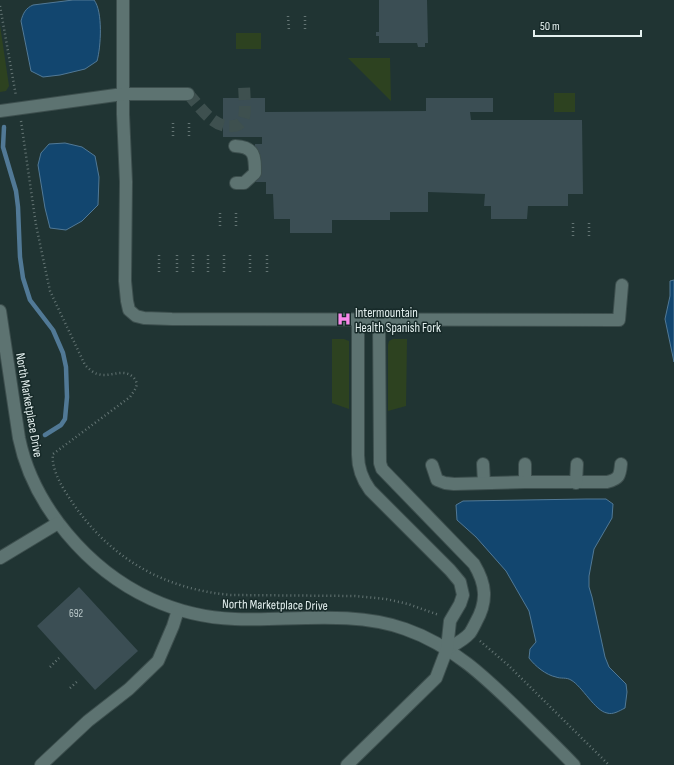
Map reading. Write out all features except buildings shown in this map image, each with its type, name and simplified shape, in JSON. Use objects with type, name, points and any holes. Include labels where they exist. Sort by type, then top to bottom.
[{"type":"street","points":[[123,0],[123,94],[126,182],[125,281],[130,310],[136,316],[144,318],[358,320],[619,320],[622,285]]},
{"type":"street","points":[[0,112],[123,94],[188,94]]},
{"type":"street","points":[[234,146],[241,146],[249,149],[255,157],[255,173],[244,183],[236,183]]},
{"type":"street","name":"North Marketplace Drive","points":[[0,311],[23,454],[30,474],[58,523],[104,569],[150,599],[178,610],[214,617],[236,619],[340,619],[377,622],[404,629],[430,640],[475,669],[569,763]]},
{"type":"street","points":[[347,765],[436,678],[447,650],[450,621],[460,604],[463,594],[460,582],[450,570],[370,490],[362,479],[358,455],[358,320]]},
{"type":"street","points":[[379,320],[380,463],[382,469],[474,564],[482,579],[485,591],[480,616],[470,633],[447,650]]},
{"type":"street","points":[[360,471],[380,463]]},
{"type":"street","points":[[483,464],[484,483]]},
{"type":"street","points":[[525,464],[525,482]]},
{"type":"street","points":[[576,483],[577,464]]},
{"type":"street","points":[[432,465],[437,480],[445,483],[576,483],[607,482],[615,480],[620,474],[621,464]]},
{"type":"street","points":[[0,558],[58,523]]},
{"type":"street","points":[[41,765],[88,722],[129,689],[158,661],[178,610]]},
{"type":"path","points":[[0,6],[15,93]]},
{"type":"path","points":[[288,16],[289,30]]},
{"type":"path","points":[[305,16],[305,30]]},
{"type":"path","points":[[21,123],[40,246],[50,291],[58,310],[86,365],[92,372],[99,375],[127,373],[134,377],[137,387],[130,397],[53,454],[53,466],[64,490],[78,511],[112,546],[146,572],[190,589],[212,594],[231,596],[355,596],[386,599],[408,604],[440,615]]},
{"type":"path","points":[[173,123],[173,139]]},
{"type":"path","points":[[189,123],[189,139]]},
{"type":"path","points":[[220,213],[220,229]]},
{"type":"path","points":[[236,213],[236,229]]},
{"type":"path","points":[[573,223],[573,239]]},
{"type":"path","points":[[589,223],[589,238]]},
{"type":"path","points":[[159,255],[159,272]]},
{"type":"path","points":[[267,255],[267,272]]},
{"type":"path","points":[[177,256],[177,272]]},
{"type":"path","points":[[193,256],[193,272]]},
{"type":"path","points":[[208,256],[208,272]]},
{"type":"path","points":[[224,256],[224,272]]},
{"type":"path","points":[[250,256],[250,272]]},
{"type":"path","points":[[478,640],[508,665],[610,765]]},
{"type":"path","points":[[50,666],[59,658]]},
{"type":"path","points":[[70,688],[79,680]]},
{"type":"green space","points":[[0,25],[9,86],[6,91],[0,92]]},
{"type":"green space","points":[[236,33],[261,33],[261,49],[236,49]]},
{"type":"green space","points":[[348,58],[390,58],[391,101]]},
{"type":"green space","points":[[554,93],[575,93],[575,112],[554,112]]},
{"type":"green space","points":[[332,339],[344,339],[349,341],[349,409],[332,403]]},
{"type":"green space","points":[[393,339],[407,339],[406,406],[388,411],[388,345],[389,341]]},
{"type":"water","points":[[73,0],[94,0],[97,5],[100,29],[97,61],[85,69],[60,75],[43,77],[31,71],[21,21],[25,11],[33,5]]},
{"type":"water","points":[[65,143],[82,147],[95,156],[99,177],[98,205],[82,221],[66,230],[50,228],[38,165],[41,153],[49,144]]},
{"type":"water","points":[[674,280],[674,362],[665,319],[670,296],[670,281]]},
{"type":"water","points":[[606,499],[613,504],[612,518],[594,549],[589,576],[589,587],[605,657],[609,667],[626,684],[627,692],[625,708],[612,713],[607,713],[598,708],[580,687],[571,680],[558,678],[548,674],[529,658],[530,649],[536,642],[529,611],[506,571],[476,537],[457,520],[456,505],[463,501]]},
{"type":"waterway","points":[[4,127],[3,147],[16,191],[20,257],[23,278],[30,300],[53,330],[63,353],[66,367],[67,397],[65,419],[61,425],[45,435]]},
{"type":"tunnel","points":[[188,94],[213,120],[226,126],[235,126],[241,122],[245,114],[244,83]]},
{"type":"place","name":"Intermountain Health Spanish Fork","points":[[344,319]]}]
